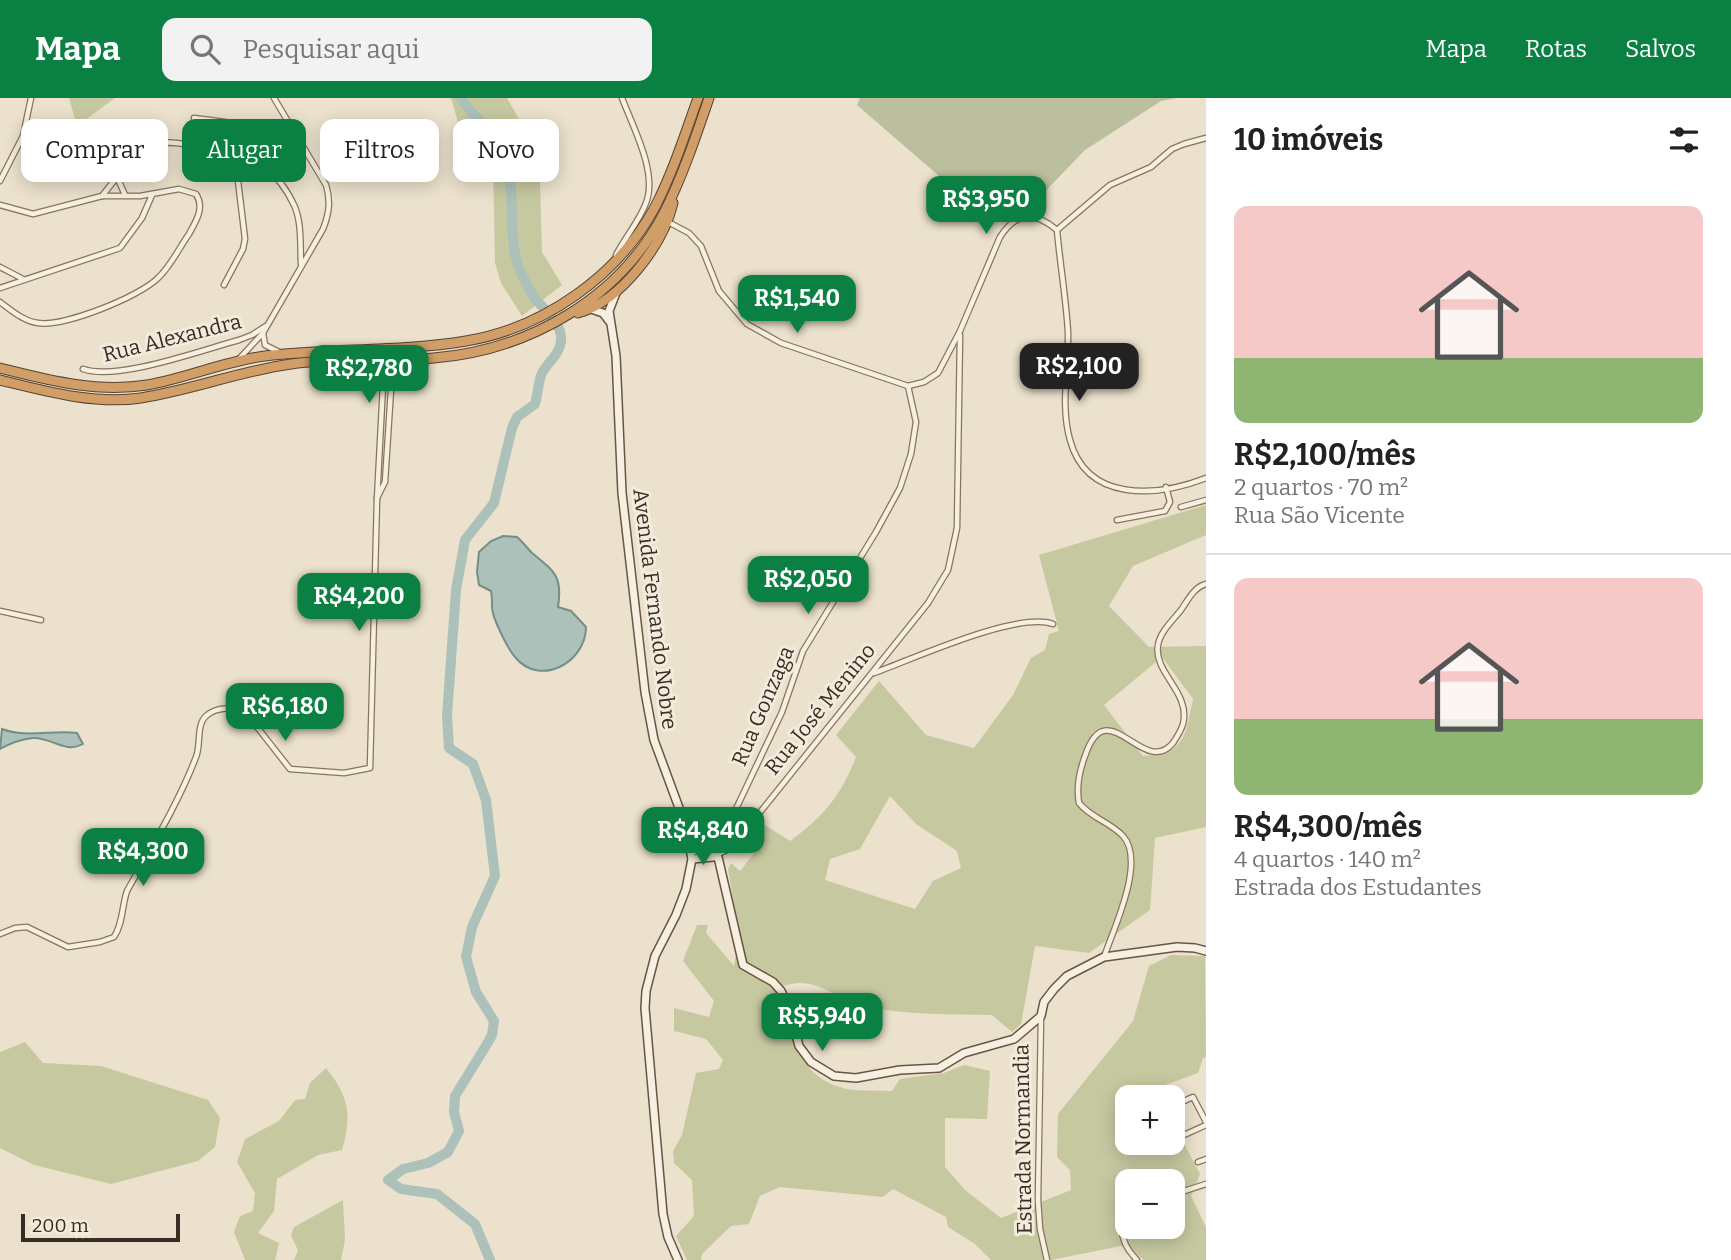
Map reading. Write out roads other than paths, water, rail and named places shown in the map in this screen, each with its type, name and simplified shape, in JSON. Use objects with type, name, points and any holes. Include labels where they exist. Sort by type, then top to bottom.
[{"type":"highway","points":[[0,368],[62,383],[103,388],[146,385],[235,362],[283,354],[467,341],[501,332],[559,306],[578,294],[613,263],[654,209],[698,98]]},
{"type":"highway","points":[[567,316],[591,309],[618,290],[653,248],[668,222],[676,187],[709,98]]},
{"type":"highway","points":[[0,380],[55,393],[122,400],[156,395],[252,370],[303,362],[433,359],[504,344],[545,328],[600,292],[629,263],[652,232],[676,187]]},
{"type":"main road","points":[[610,322],[610,305],[618,290]]},
{"type":"main road","points":[[591,309],[603,313],[610,322]]},
{"type":"main road","name":"Avenida Fernando Nobre","points":[[610,322],[616,356],[622,493],[645,692],[654,740],[685,824],[692,859],[676,915],[649,973],[645,1008],[663,1214],[668,1237],[678,1260]]},
{"type":"main road","points":[[690,850],[715,854]]},
{"type":"main road","points":[[692,859],[715,854]]},
{"type":"main road","name":"Estrada Normandia","points":[[715,854],[743,965],[772,982],[781,991],[804,1053],[822,1070],[834,1076],[856,1078],[900,1070],[939,1068],[964,1053],[1013,1039],[1041,1016],[1044,1002],[1068,976],[1104,957],[1177,947],[1195,947],[1206,951]]},
{"type":"street","points":[[0,181],[23,136],[31,98]]},
{"type":"street","points":[[274,98],[287,119]]},
{"type":"street","points":[[613,263],[647,202],[650,189],[648,170],[622,98]]},
{"type":"street","points":[[194,118],[201,119]]},
{"type":"street","points":[[1057,230],[1110,185],[1151,167],[1172,149],[1206,138]]},
{"type":"street","points":[[235,362],[267,326],[323,229],[330,202],[326,185],[306,151]]},
{"type":"street","points":[[102,196],[113,182]]},
{"type":"street","points":[[119,182],[125,195]]},
{"type":"street","points":[[224,285],[245,239],[237,182]]},
{"type":"street","points":[[280,182],[297,213],[301,266]]},
{"type":"street","points":[[0,205],[33,214],[102,196],[153,194],[179,189],[196,194],[200,205],[196,221],[170,263],[152,283],[96,312],[48,323],[26,320],[0,302]]},
{"type":"street","points":[[0,288],[120,248],[142,218],[153,194]]},
{"type":"street","points":[[668,222],[689,233],[701,246],[719,290],[747,324],[781,343],[908,386],[924,382],[938,373],[960,331],[1007,225],[1020,218],[1032,217],[1048,223],[1057,230],[1068,333],[1066,403],[1069,439],[1074,452],[1088,471],[1115,489],[1134,492],[1206,478]]},
{"type":"street","points":[[0,267],[24,279]]},
{"type":"street","name":"Rua Alexandra","points":[[83,369],[111,372],[150,363],[239,340],[267,326]]},
{"type":"street","name":"Rua José Menino","points":[[715,854],[727,850],[737,841],[940,586],[953,552],[957,527],[960,331]]},
{"type":"street","points":[[262,333],[265,345],[283,354]]},
{"type":"street","points":[[377,499],[386,476],[391,381],[394,371],[403,364],[466,354]]},
{"type":"street","points":[[0,934],[27,927],[68,947],[114,937],[127,891],[196,758],[201,723],[205,716],[218,710],[237,708],[246,713],[290,769],[344,773],[370,768],[377,499],[383,385],[380,372],[367,364],[327,365],[303,362]]},
{"type":"street","name":"Rua Gonzaga","points":[[715,854],[782,712],[803,651],[866,550],[900,488],[911,454],[916,422],[908,386]]},
{"type":"street","points":[[378,475],[386,476]]},
{"type":"street","points":[[1116,520],[1165,511],[1170,502],[1166,487]]},
{"type":"street","points":[[1181,507],[1206,500]]},
{"type":"street","points":[[866,550],[873,553]]},
{"type":"street","points":[[845,584],[851,589]]},
{"type":"street","points":[[1104,957],[1130,877],[1132,862],[1129,845],[1121,834],[1091,816],[1079,803],[1079,773],[1088,746],[1100,732],[1116,731],[1152,753],[1169,748],[1176,738],[1184,717],[1183,703],[1160,663],[1158,644],[1196,589],[1206,584]]},
{"type":"street","points":[[0,611],[41,620]]},
{"type":"street","points":[[872,674],[1016,624],[1038,620],[1053,624]]},
{"type":"street","name":"Estrada Normandia","points":[[1041,1016],[1038,1200],[1040,1229],[1047,1260]]},
{"type":"street","points":[[1185,1101],[1193,1097],[1206,1123],[1185,1134]]},
{"type":"street","points":[[1198,1162],[1206,1159]]},
{"type":"street","points":[[1185,1191],[1206,1184]]},
{"type":"street","points":[[1124,1239],[1127,1248],[1138,1260]]},
{"type":"water","points":[[503,536],[517,537],[551,570],[558,581],[558,607],[571,611],[586,627],[584,640],[578,651],[560,667],[537,670],[525,666],[515,657],[495,618],[491,591],[479,585],[479,552],[491,541]]},
{"type":"water","points":[[2,729],[20,733],[77,733],[83,744],[70,747],[33,738],[0,749]]},
{"type":"waterway","points":[[460,98],[487,130],[503,157],[510,181],[514,248],[521,273],[532,294],[556,323],[561,341],[556,354],[542,373],[535,404],[517,417],[512,428],[494,503],[465,540],[456,590],[447,716],[449,748],[473,764],[486,800],[495,876],[472,927],[466,957],[476,992],[494,1021],[492,1035],[455,1096],[454,1112],[459,1131],[448,1152],[428,1163],[403,1169],[388,1180],[401,1189],[437,1194],[475,1224],[490,1260]]}]
